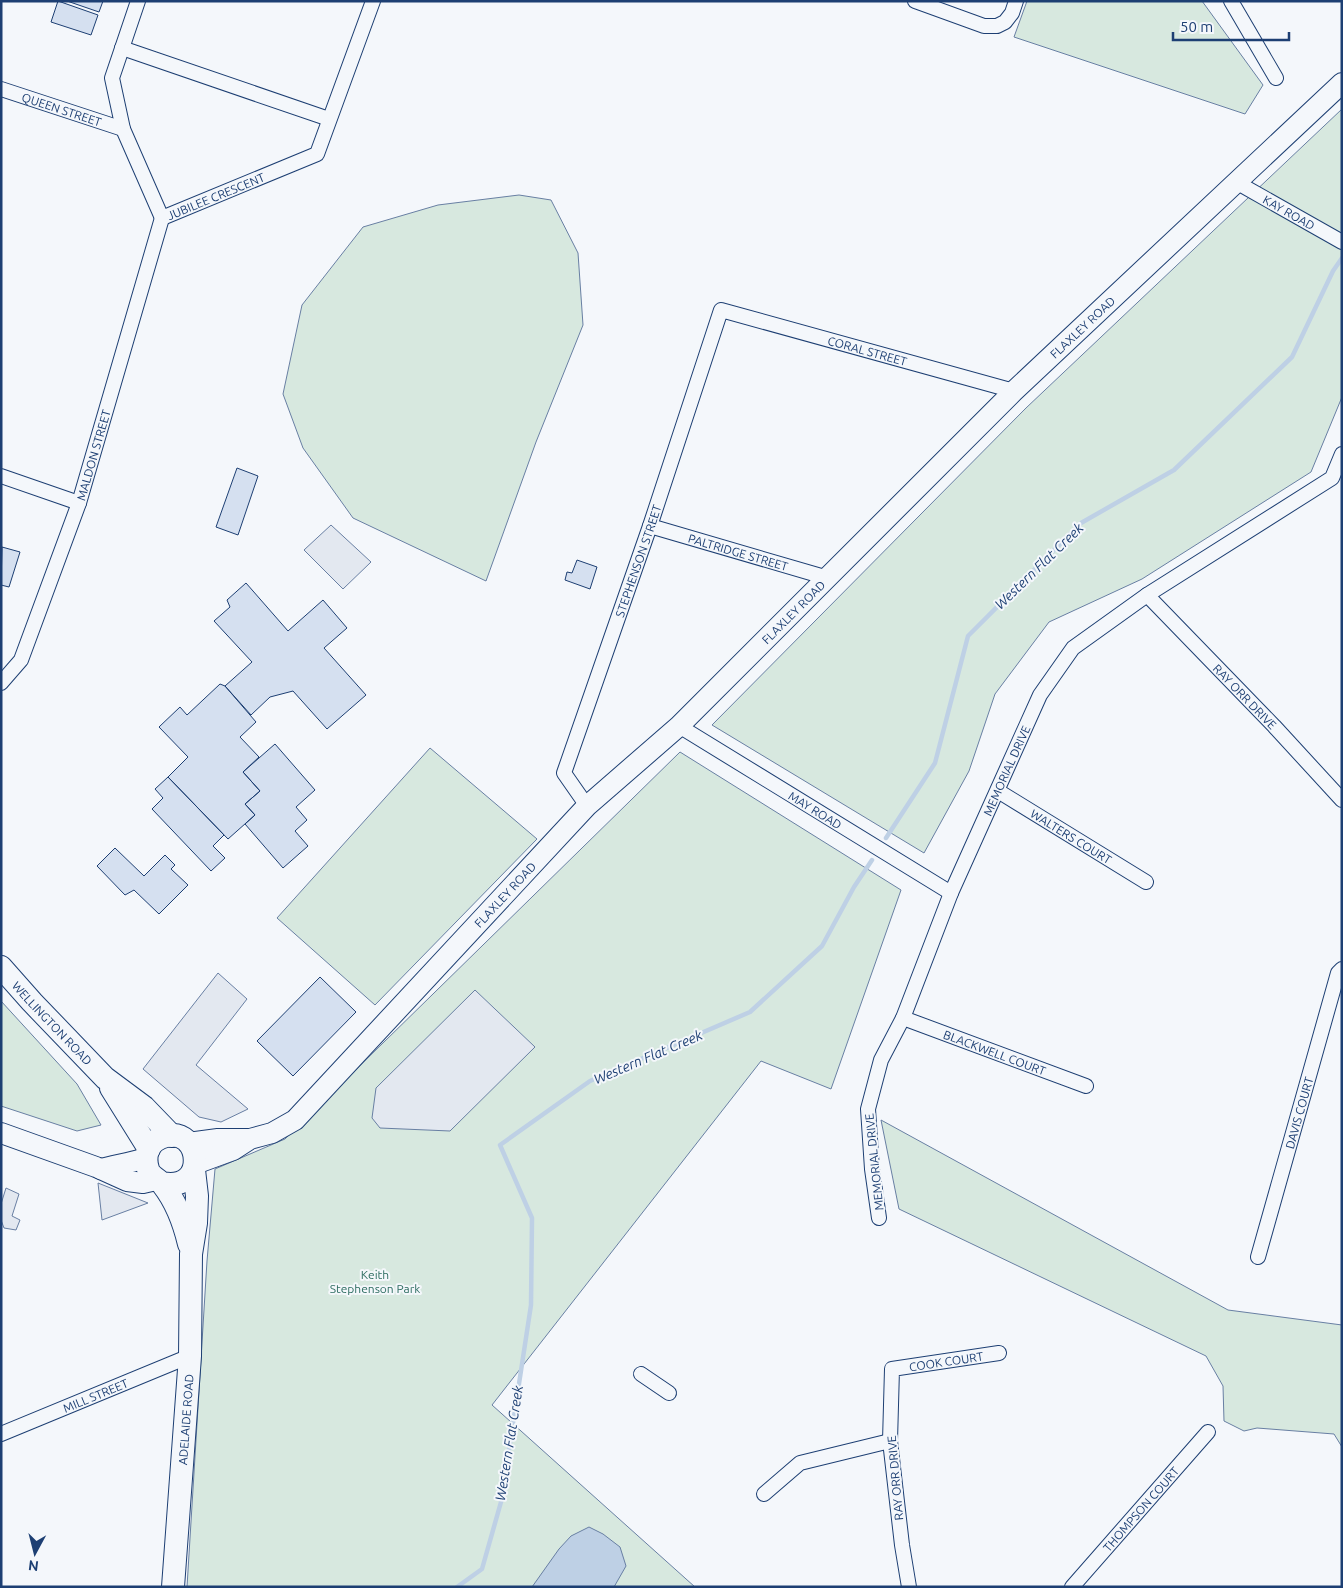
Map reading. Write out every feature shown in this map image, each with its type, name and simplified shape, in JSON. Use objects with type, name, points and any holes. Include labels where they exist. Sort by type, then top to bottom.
[{"type":"main road","name":"FLAXLEY ROAD","points":[[180,1139],[250,1139],[272,1133],[295,1120],[587,806],[679,726],[1014,391],[1342,84]]},
{"type":"main road","name":"WELLINGTON ROAD","points":[[1,966],[32,1002],[105,1078],[144,1107],[180,1139]]},
{"type":"main road","name":"WELLINGTON ROAD","points":[[105,1078],[147,1154]]},
{"type":"main road","points":[[1,1133],[127,1181],[143,1183],[159,1182],[171,1185],[180,1183],[189,1178],[195,1167],[195,1155],[180,1139],[159,1139],[147,1154],[134,1162],[118,1164],[101,1170]]},
{"type":"main road","name":"FLAXLEY ROAD","points":[[195,1167],[232,1150],[250,1139]]},
{"type":"main road","points":[[147,1154],[148,1170],[159,1182]]},
{"type":"main road","name":"ADELAIDE ROAD","points":[[174,1587],[190,1356],[191,1254],[196,1223],[197,1196],[195,1167]]},
{"type":"main road","name":"ADELAIDE ROAD","points":[[159,1182],[176,1206],[184,1224],[191,1254]]},
{"type":"street","name":"JUBILEE CRESCENT","points":[[138,1],[112,78],[123,129],[162,218],[317,154],[373,1]]},
{"type":"street","points":[[915,1],[984,26],[997,26],[1006,22],[1012,13],[1016,1]]},
{"type":"street","points":[[1231,1],[1276,78]]},
{"type":"street","points":[[122,48],[330,119]]},
{"type":"street","name":"QUEEN STREET","points":[[1,88],[123,129]]},
{"type":"street","name":"KAY ROAD","points":[[1236,182],[1342,242]]},
{"type":"street","name":"MALDON STREET","points":[[1,683],[21,660],[80,503],[162,218]]},
{"type":"street","name":"CORAL STREET","points":[[721,310],[1014,391]]},
{"type":"street","name":"STEPHENSON STREET","points":[[587,806],[564,773],[650,526],[721,310]]},
{"type":"street","name":"MEMORIAL DRIVE","points":[[879,1218],[872,1169],[868,1109],[881,1060],[903,1018],[951,894],[1040,695],[1073,648],[1147,596],[1337,483],[1342,454]]},
{"type":"street","points":[[1,476],[80,503]]},
{"type":"street","name":"PALTRIDGE STREET","points":[[650,526],[828,578]]},
{"type":"street","name":"RAY ORR DRIVE","points":[[1147,596],[1274,726],[1342,800]]},
{"type":"street","name":"MAY ROAD","points":[[679,726],[951,894]]},
{"type":"street","name":"WALTERS COURT","points":[[998,790],[1146,882]]},
{"type":"street","name":"DAVIS COURT","points":[[1258,1257],[1338,973],[1342,969]]},
{"type":"street","name":"BLACKWELL COURT","points":[[903,1018],[1086,1086]]},
{"type":"street","name":"COOK COURT","points":[[892,1368],[999,1353]]},
{"type":"street","name":"MILL STREET","points":[[1,1434],[190,1356]]},
{"type":"street","name":"RAY ORR DRIVE","points":[[892,1368],[890,1441],[902,1545],[909,1587]]},
{"type":"street","points":[[641,1374],[670,1393]]},
{"type":"street","name":"THOMPSON COURT","points":[[1072,1587],[1208,1432]]},
{"type":"street","points":[[764,1494],[800,1463],[890,1441]]},
{"type":"green space","points":[[1027,1],[1202,1],[1263,85],[1245,114],[1014,37]]},
{"type":"green space","points":[[1342,109],[1342,397],[1311,472],[1142,579],[1049,622],[995,694],[969,771],[924,853],[712,725],[1026,408]]},
{"type":"green space","points":[[519,195],[551,200],[578,253],[583,325],[536,442],[486,581],[353,518],[303,448],[283,394],[302,305],[363,227],[438,205]]},
{"type":"green space","points":[[430,748],[537,839],[375,1005],[277,918]]},
{"type":"green space","name":"Keith Stephenson Park","points":[[680,752],[901,890],[831,1089],[761,1061],[492,1405],[695,1587],[187,1587],[207,1261],[215,1169],[285,1139]]},
{"type":"green space","points":[[1,1001],[77,1084],[101,1125],[77,1131],[1,1106]]},
{"type":"green space","points":[[881,1120],[1228,1310],[1342,1325],[1342,1447],[1334,1434],[1257,1428],[1244,1431],[1224,1421],[1223,1386],[1206,1356],[899,1209]]},
{"type":"shaded area","points":[[331,525],[371,562],[343,589],[304,550]]},
{"type":"shaded area","points":[[218,973],[247,999],[196,1065],[248,1109],[221,1122],[199,1117],[143,1069]]},
{"type":"shaded area","points":[[475,990],[535,1047],[450,1131],[380,1128],[372,1118],[376,1088]]},
{"type":"shaded area","points":[[98,1183],[148,1203],[102,1220]]},
{"type":"shaded area","points":[[6,1188],[19,1194],[12,1216],[20,1220],[16,1230],[4,1228],[1,1220],[1,1204]]},
{"type":"water","points":[[589,1527],[603,1534],[620,1547],[626,1566],[614,1587],[532,1587],[559,1549],[571,1536]]},
{"type":"building","points":[[58,1],[98,15],[91,35],[51,22]]},
{"type":"building","points":[[67,1],[103,1],[99,12]]},
{"type":"building","points":[[237,468],[258,476],[238,535],[216,527]]},
{"type":"building","points":[[2,547],[20,552],[9,587],[1,585]]},
{"type":"building","points":[[577,560],[597,567],[590,589],[565,580],[567,572],[572,573]]},
{"type":"building","points":[[246,583],[288,631],[323,600],[347,628],[324,648],[366,695],[327,729],[293,691],[270,697],[251,715],[225,686],[252,662],[214,621],[230,607],[227,600]]},
{"type":"building","points":[[220,684],[225,686],[256,722],[240,737],[259,757],[243,772],[260,791],[245,804],[255,815],[228,839],[168,777],[188,757],[159,727],[180,707],[187,715]]},
{"type":"building","points":[[275,744],[315,790],[296,807],[307,820],[295,831],[308,846],[283,868],[245,824],[255,815],[245,804],[260,791],[243,772]]},
{"type":"building","points":[[168,777],[224,835],[213,846],[225,858],[211,871],[152,809],[163,798],[155,789]]},
{"type":"building","points":[[115,848],[144,876],[165,855],[175,865],[171,869],[188,885],[159,914],[134,890],[125,895],[97,866]]},
{"type":"building","points":[[320,977],[356,1012],[293,1076],[257,1041]]},
{"type":"waterway","name":"Western Flat Creek","points":[[886,838],[935,763],[968,636],[1081,523],[1174,470],[1292,357],[1333,271],[1342,258]]},
{"type":"waterway","name":"Western Flat Creek","points":[[457,1587],[482,1569],[501,1502],[531,1305],[532,1218],[500,1145],[590,1081],[750,1012],[822,946],[854,887],[872,860]]}]
